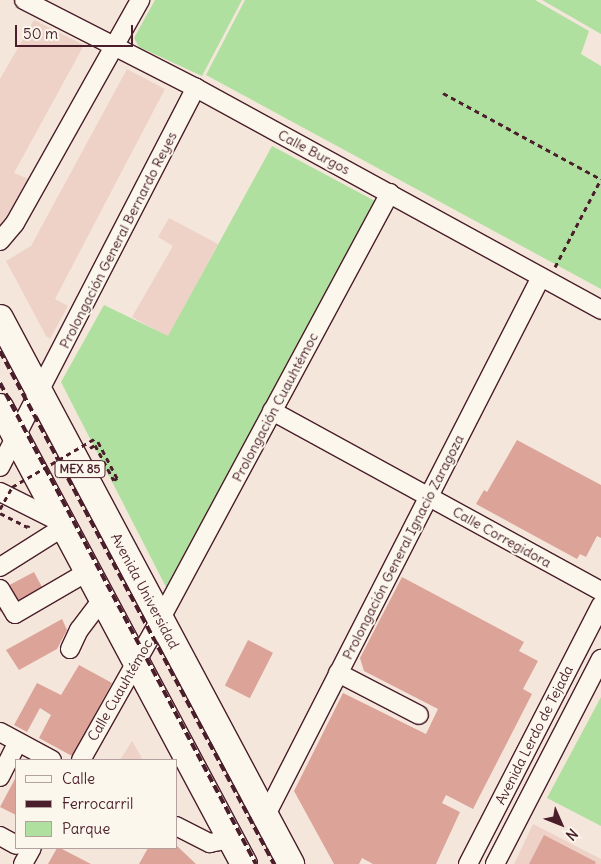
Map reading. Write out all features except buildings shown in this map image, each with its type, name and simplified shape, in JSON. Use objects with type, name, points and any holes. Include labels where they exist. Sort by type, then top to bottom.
[{"type":"highway","name":"Avenida Universidad","points":[[0,318],[291,864]]},
{"type":"highway","name":"MEX 85","points":[[0,407],[90,570],[244,864]]},
{"type":"street","name":"Calle Burgos","points":[[24,0],[196,88],[601,310]]},
{"type":"street","points":[[0,241],[15,223],[140,0]]},
{"type":"street","name":"Prolongación General Bernardo Reyes","points":[[0,467],[196,88]]},
{"type":"street","name":"Prolongación Cuauhtémoc","points":[[160,620],[390,193]]},
{"type":"street","name":"Prolongación General Ignacio Zaragoza","points":[[265,817],[428,496],[544,279]]},
{"type":"street","name":"Calle Corregidora","points":[[272,411],[601,591]]},
{"type":"street","points":[[0,492],[64,525],[0,567]]},
{"type":"street","points":[[0,589],[15,614],[90,570]]},
{"type":"street","points":[[70,649],[79,630],[104,597]]},
{"type":"street","name":"Avenida Lerdo de Tejada","points":[[468,864],[601,605]]},
{"type":"street","name":"Calle Cuauhtémoc","points":[[82,759],[160,620]]},
{"type":"street","name":"Avenida Lerdo de Tejada","points":[[501,861],[601,659]]},
{"type":"street","points":[[338,673],[419,715]]},
{"type":"street","points":[[0,732],[50,759]]},
{"type":"street","points":[[0,777],[18,742]]},
{"type":"street","points":[[178,827],[210,843],[232,839]]},
{"type":"street","points":[[0,836],[15,845]]},
{"type":"path","points":[[443,93],[600,179],[544,279]]},
{"type":"path","points":[[0,509],[12,487],[96,438],[117,478],[114,480],[95,445]]},
{"type":"shaded area","points":[[34,20],[84,45],[14,173],[29,179],[0,228],[0,79]]},
{"type":"shaded area","points":[[127,69],[165,89],[55,299],[68,306],[50,339],[46,336],[6,261],[31,246]]},
{"type":"shaded area","points":[[169,218],[218,244],[168,337],[132,317],[173,246],[158,237]]},
{"type":"shaded area","points":[[132,741],[142,759],[121,759]]},
{"type":"shaded area","points":[[533,824],[601,859],[601,864],[514,864]]},
{"type":"green space","points":[[155,0],[242,0],[202,76],[139,47],[134,38]]},
{"type":"green space","points":[[245,0],[535,0],[589,31],[581,54],[601,66],[601,289],[206,75]]},
{"type":"green space","points":[[542,0],[601,0],[601,34]]},
{"type":"green space","points":[[272,146],[375,201],[167,589],[61,382],[104,305],[168,336]]},
{"type":"green space","points":[[601,697],[601,826],[547,798]]},
{"type":"railway","points":[[0,351],[274,864]]},
{"type":"railway","points":[[0,383],[256,864]]}]
